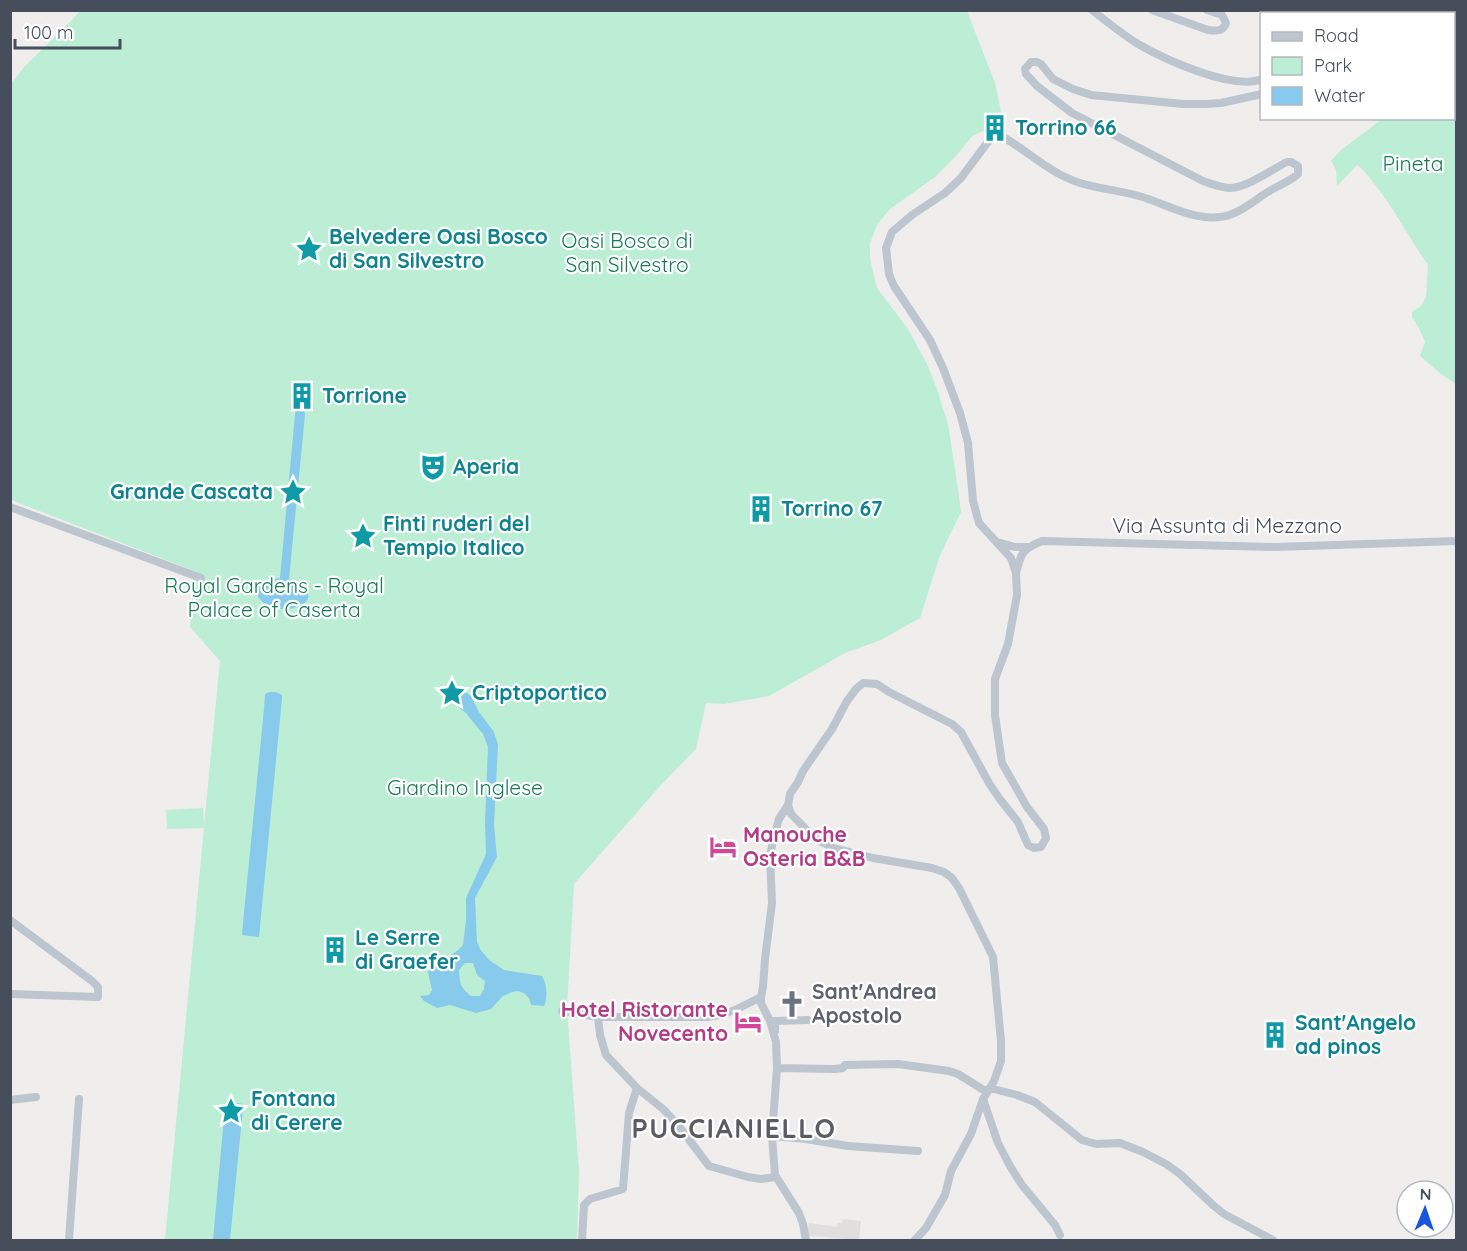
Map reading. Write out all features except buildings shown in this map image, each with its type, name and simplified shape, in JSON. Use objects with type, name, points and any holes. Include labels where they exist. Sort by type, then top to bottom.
[{"type":"street","points":[[1092,10],[1152,52],[1178,63],[1209,75],[1236,81],[1249,82],[1260,79]]},
{"type":"street","points":[[1152,10],[1208,30],[1216,31],[1225,27],[1226,23],[1222,15],[1207,10]]},
{"type":"street","points":[[775,1034],[761,997],[772,903],[770,856],[773,840],[779,819],[788,805],[790,794],[802,771],[832,729],[847,701],[863,683],[876,684],[952,724],[961,732],[989,783],[1018,822],[1028,845],[1034,848],[1041,847],[1046,838],[1044,829],[1027,807],[1002,763],[995,715],[995,679],[1008,644],[1014,615],[1017,595],[1016,573],[1011,558],[979,524],[973,501],[968,443],[952,392],[930,340],[894,286],[889,274],[886,248],[892,232],[912,215],[945,193],[961,178],[983,147],[992,139],[998,138],[1005,138],[1052,171],[1078,183],[1123,191],[1194,215],[1212,218],[1232,214],[1292,180],[1298,174],[1298,166],[1287,162],[1243,186],[1220,187],[1203,181],[1072,113],[1037,86],[1026,74],[1025,69],[1031,62],[1041,64],[1053,79],[1091,95],[1206,104],[1260,94]]},
{"type":"street","points":[[10,507],[201,578]]},
{"type":"street","name":"Via Assunta di Mezzano","points":[[994,541],[1015,547],[1028,547],[1042,541],[1275,547],[1456,541]]},
{"type":"street","points":[[1016,573],[1020,558],[1028,547]]},
{"type":"street","points":[[788,805],[791,814],[804,828],[817,840],[834,848],[944,872],[952,878],[993,957],[1001,1061],[971,1134],[951,1171],[945,1195],[926,1228],[915,1240]]},
{"type":"street","points":[[10,920],[92,981],[98,987],[98,997],[10,994]]},
{"type":"street","points":[[562,1011],[598,1017],[707,1017],[735,1010],[761,997]]},
{"type":"street","points":[[598,1017],[606,1055],[637,1088],[663,1109],[678,1125],[709,1166],[748,1177],[761,1179],[776,1177]]},
{"type":"street","points":[[806,1240],[799,1213],[776,1177],[772,1136],[777,1068],[775,1021],[807,1020]]},
{"type":"street","points":[[777,1068],[843,1068],[845,1065],[898,1064],[958,1074],[987,1093],[1035,1102],[1082,1140],[1096,1144],[1120,1143],[1166,1164],[1224,1214],[1273,1240]]},
{"type":"street","points":[[582,1240],[584,1205],[590,1199],[623,1189],[628,1113],[637,1088]]},
{"type":"street","points":[[987,1093],[996,1138],[1010,1167],[1060,1235]]},
{"type":"street","points":[[10,1100],[36,1097]]},
{"type":"street","points":[[69,1240],[78,1099]]},
{"type":"street","points":[[772,1136],[848,1146],[918,1151]]},
{"type":"shaded area","points":[[843,1219],[861,1221],[859,1240],[809,1236],[807,1231],[809,1223],[837,1227]]},
{"type":"green space","name":"Oasi Bosco di San Silvestro","points":[[80,11],[967,11],[995,83],[1004,126],[992,127],[972,136],[935,177],[890,209],[877,225],[870,243],[870,259],[877,288],[908,329],[927,364],[937,389],[948,424],[961,512],[940,555],[920,618],[881,640],[845,653],[769,696],[724,704],[706,703],[696,749],[660,786],[574,884],[567,1008],[579,1173],[577,1240],[165,1240],[204,828],[167,829],[166,810],[203,808],[204,826],[220,661],[190,627],[193,585],[197,572],[11,500],[10,85],[25,66]]},
{"type":"green space","name":"Pineta","points":[[1456,106],[1456,384],[1420,356],[1425,342],[1412,317],[1412,312],[1421,306],[1426,297],[1428,265],[1388,202],[1357,165],[1337,186],[1336,170],[1331,161],[1341,150],[1381,120],[1455,120]]},
{"type":"water","points":[[297,399],[307,401],[304,405],[305,415],[289,579],[302,586],[308,593],[308,599],[295,608],[284,609],[274,608],[264,603],[257,591],[263,583],[280,578]]},
{"type":"water","points":[[269,692],[282,695],[282,699],[259,937],[242,935],[242,933],[265,694]]},
{"type":"water","points":[[459,692],[471,696],[479,712],[494,732],[498,745],[494,825],[497,857],[475,898],[477,942],[489,960],[504,970],[542,976],[546,991],[544,1006],[531,1005],[529,998],[518,991],[503,996],[491,1009],[476,1013],[450,1005],[437,1008],[420,996],[429,995],[432,990],[428,972],[431,967],[463,945],[466,898],[486,854],[488,747],[483,734],[458,706],[456,696]],"holes":[[[465,963],[473,963],[477,975],[485,981],[480,996],[471,996],[460,982],[459,970]]]},
{"type":"water","points":[[227,1102],[243,1104],[230,1240],[213,1240],[225,1106]]},
{"type":"place","name":"Torrino 66","points":[[995,128]]},
{"type":"place","name":"Belvedere Oasi Bosco di San Silvestro","points":[[309,249]]},
{"type":"place","name":"Torrione","points":[[302,396]]},
{"type":"place","name":"Aperia","points":[[433,467]]},
{"type":"place","name":"Grande Cascata","points":[[293,492]]},
{"type":"place","name":"Torrino 67","points":[[761,509]]},
{"type":"place","name":"Finti ruderi del Tempio Italico","points":[[363,536]]},
{"type":"place","name":"Criptoportico","points":[[452,693]]},
{"type":"place","name":"Manouche Osteria B&B","points":[[723,847]]},
{"type":"place","name":"Le Serre di Graefer","points":[[335,950]]},
{"type":"place","name":"Sant'Andrea Apostolo","points":[[792,1004]]},
{"type":"place","name":"Hotel Ristorante Novecento","points":[[748,1022]]},
{"type":"place","name":"Sant'Angelo ad pinos","points":[[1275,1035]]},
{"type":"place","name":"Fontana di Cerere","points":[[231,1111]]},
{"type":"district","name":"PUCCIANIELLO","points":[[734,1129]]},
{"type":"park label","name":"Royal Gardens - Royal Palace of Caserta","points":[[274,598]]},
{"type":"park label","name":"Giardino Inglese","points":[[465,788]]}]
